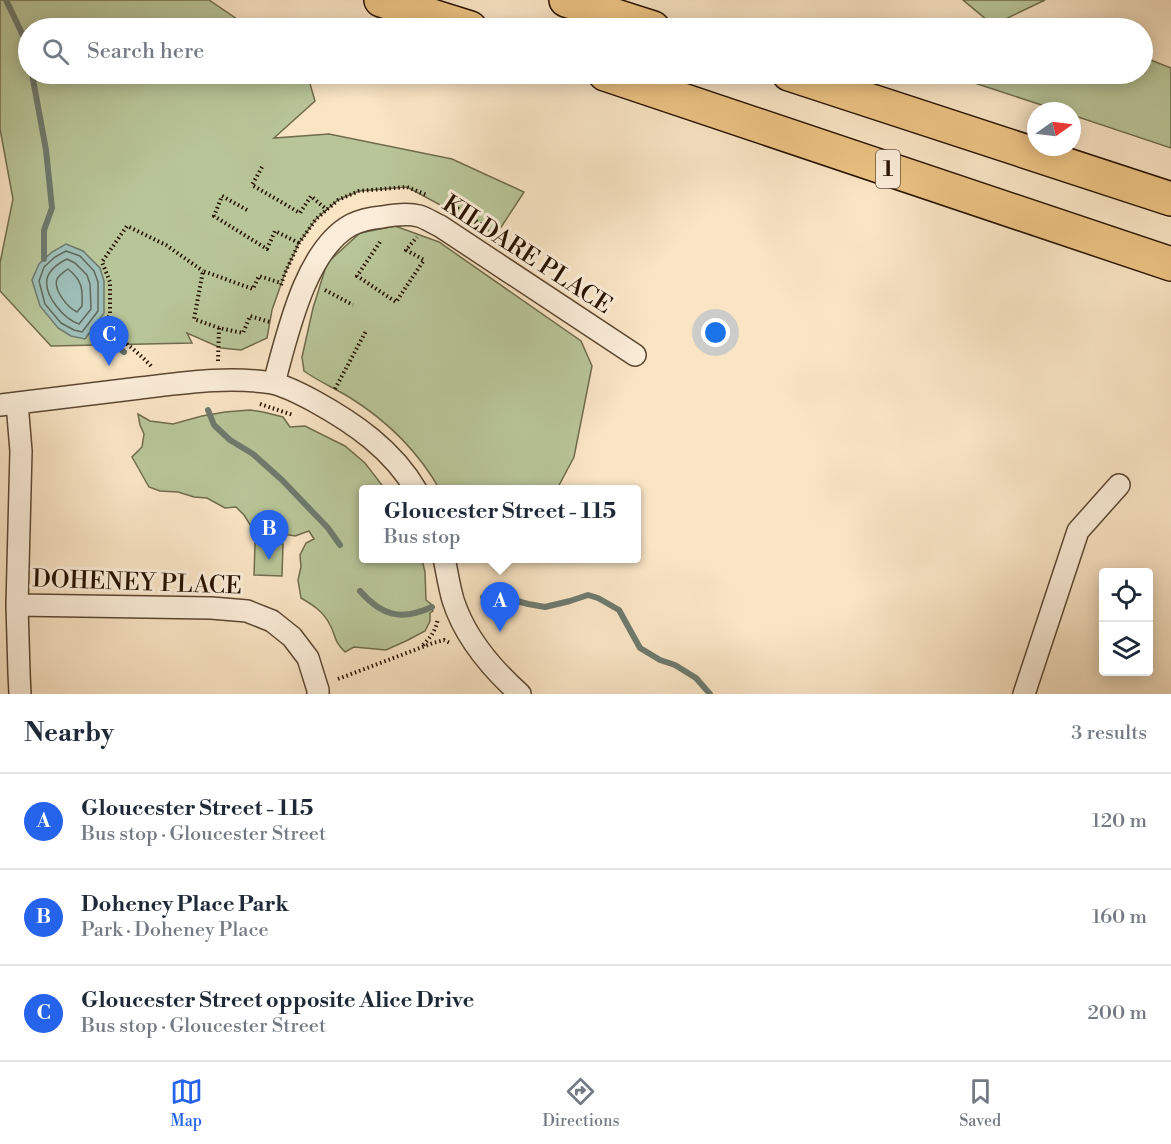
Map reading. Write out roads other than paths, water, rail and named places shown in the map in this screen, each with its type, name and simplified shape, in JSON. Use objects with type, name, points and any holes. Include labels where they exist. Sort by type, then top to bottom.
[{"type":"highway","points":[[381,0],[438,18]]},
{"type":"highway","points":[[566,0],[621,18]]},
{"type":"highway","name":"1","points":[[635,84],[1171,266]]},
{"type":"highway","points":[[820,84],[1166,197]]},
{"type":"street","name":"KILDARE PLACE","points":[[274,383],[296,309],[310,272],[322,253],[352,224],[369,218],[393,215],[418,216],[440,226],[635,355]]},
{"type":"street","points":[[20,694],[17,605],[21,451],[9,404],[218,380],[274,383],[303,395],[356,426],[378,444],[413,485]]},
{"type":"street","points":[[1024,694],[1078,531],[1119,485]]},
{"type":"street","points":[[445,563],[453,599],[464,628],[481,654],[520,694]]},
{"type":"street","name":"DOHENEY PLACE","points":[[17,605],[212,608],[247,611],[272,621],[292,637],[308,658],[318,694]]},
{"type":"water","points":[[66,244],[83,251],[100,268],[104,281],[104,313],[85,339],[71,336],[58,328],[40,306],[32,280],[39,264],[52,252]]},
{"type":"waterway","points":[[6,0],[18,25]]},
{"type":"waterway","points":[[34,84],[46,150],[52,208],[44,230],[44,259]]},
{"type":"waterway","points":[[93,329],[124,352]]},
{"type":"waterway","points":[[208,410],[214,425],[230,440],[253,454],[282,480],[328,528],[340,545]]},
{"type":"waterway","points":[[360,591],[376,606],[393,614],[411,614],[432,607]]},
{"type":"waterway","points":[[483,597],[496,594],[545,607],[588,595],[598,598],[619,610],[640,648],[696,678],[710,694]]},
{"type":"place","name":"Gloucester Street opposite Alice Drive","points":[[109,366]]},
{"type":"place","name":"Doheney Place Park","points":[[269,560]]},
{"type":"place","name":"Gloucester Street - 115","points":[[500,632]]}]
